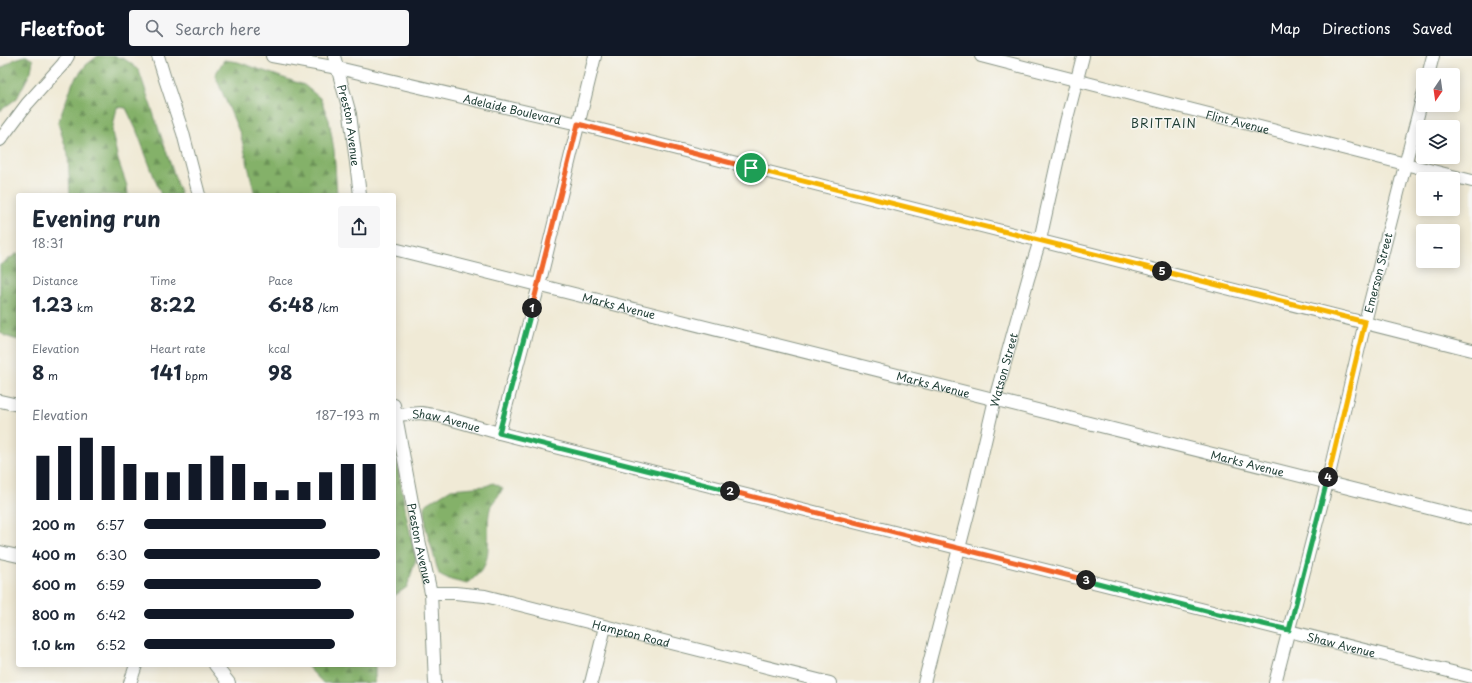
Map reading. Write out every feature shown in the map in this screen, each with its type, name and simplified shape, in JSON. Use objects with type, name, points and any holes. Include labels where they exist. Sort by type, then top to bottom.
[{"type":"street","points":[[0,140],[27,104],[63,64],[68,56]]},
{"type":"street","points":[[158,56],[164,79],[193,164],[199,193]]},
{"type":"street","name":"Adelaide Boulevard","points":[[272,56],[336,62],[430,88],[1040,240],[1472,350]]},
{"type":"street","points":[[499,433],[539,285],[595,56]]},
{"type":"street","name":"Flint Avenue","points":[[981,56],[1472,181]]},
{"type":"street","name":"Watson Street","points":[[924,683],[982,460],[995,399],[1040,240],[1083,56]]},
{"type":"street","points":[[1429,68],[1432,56]]},
{"type":"street","name":"Preston Avenue","points":[[336,62],[352,128],[360,193]]},
{"type":"street","name":"Emerson Street","points":[[1275,683],[1327,483],[1365,322],[1419,112]]},
{"type":"street","name":"Marks Avenue","points":[[396,249],[1472,519]]},
{"type":"street","points":[[0,401],[16,405]]},
{"type":"street","name":"Shaw Avenue","points":[[396,410],[439,416],[499,433],[1472,677]]},
{"type":"street","name":"Preston Avenue","points":[[396,415],[419,540],[431,593],[435,683]]},
{"type":"street","points":[[0,552],[16,556]]},
{"type":"street","name":"Hampton Road","points":[[431,593],[455,593],[484,596],[830,683]]},
{"type":"street","points":[[591,683],[605,627]]},
{"type":"street","points":[[130,683],[135,667]]},
{"type":"street","points":[[217,667],[229,683]]},
{"type":"green space","points":[[26,56],[33,60],[31,71],[17,98],[0,111],[0,69],[15,59]]},
{"type":"green space","points":[[98,56],[111,56],[121,58],[129,62],[139,71],[180,193],[160,193],[136,129],[126,108],[117,107],[112,132],[118,160],[127,186],[128,193],[70,193],[68,154],[58,123],[73,82],[86,65]]},
{"type":"green space","points":[[224,60],[238,62],[304,85],[320,98],[329,120],[334,150],[337,193],[255,193],[241,136],[215,75]]},
{"type":"green space","points":[[16,254],[16,339],[5,336],[0,332],[0,265]]},
{"type":"green space","points":[[396,455],[406,514],[416,559],[407,587],[396,595]]},
{"type":"green space","points":[[493,483],[503,488],[491,506],[489,513],[487,557],[481,571],[467,584],[451,580],[439,574],[426,528],[425,505],[451,489],[486,486]]},
{"type":"green space","points":[[308,667],[375,667],[375,683],[323,683]]},
{"type":"district","name":"BRITTAIN","points":[[1164,123]]},
{"type":"route","points":[[578,124],[751,168],[1365,322],[1327,483],[1289,630],[1214,613],[499,433],[539,285],[578,124]]}]
